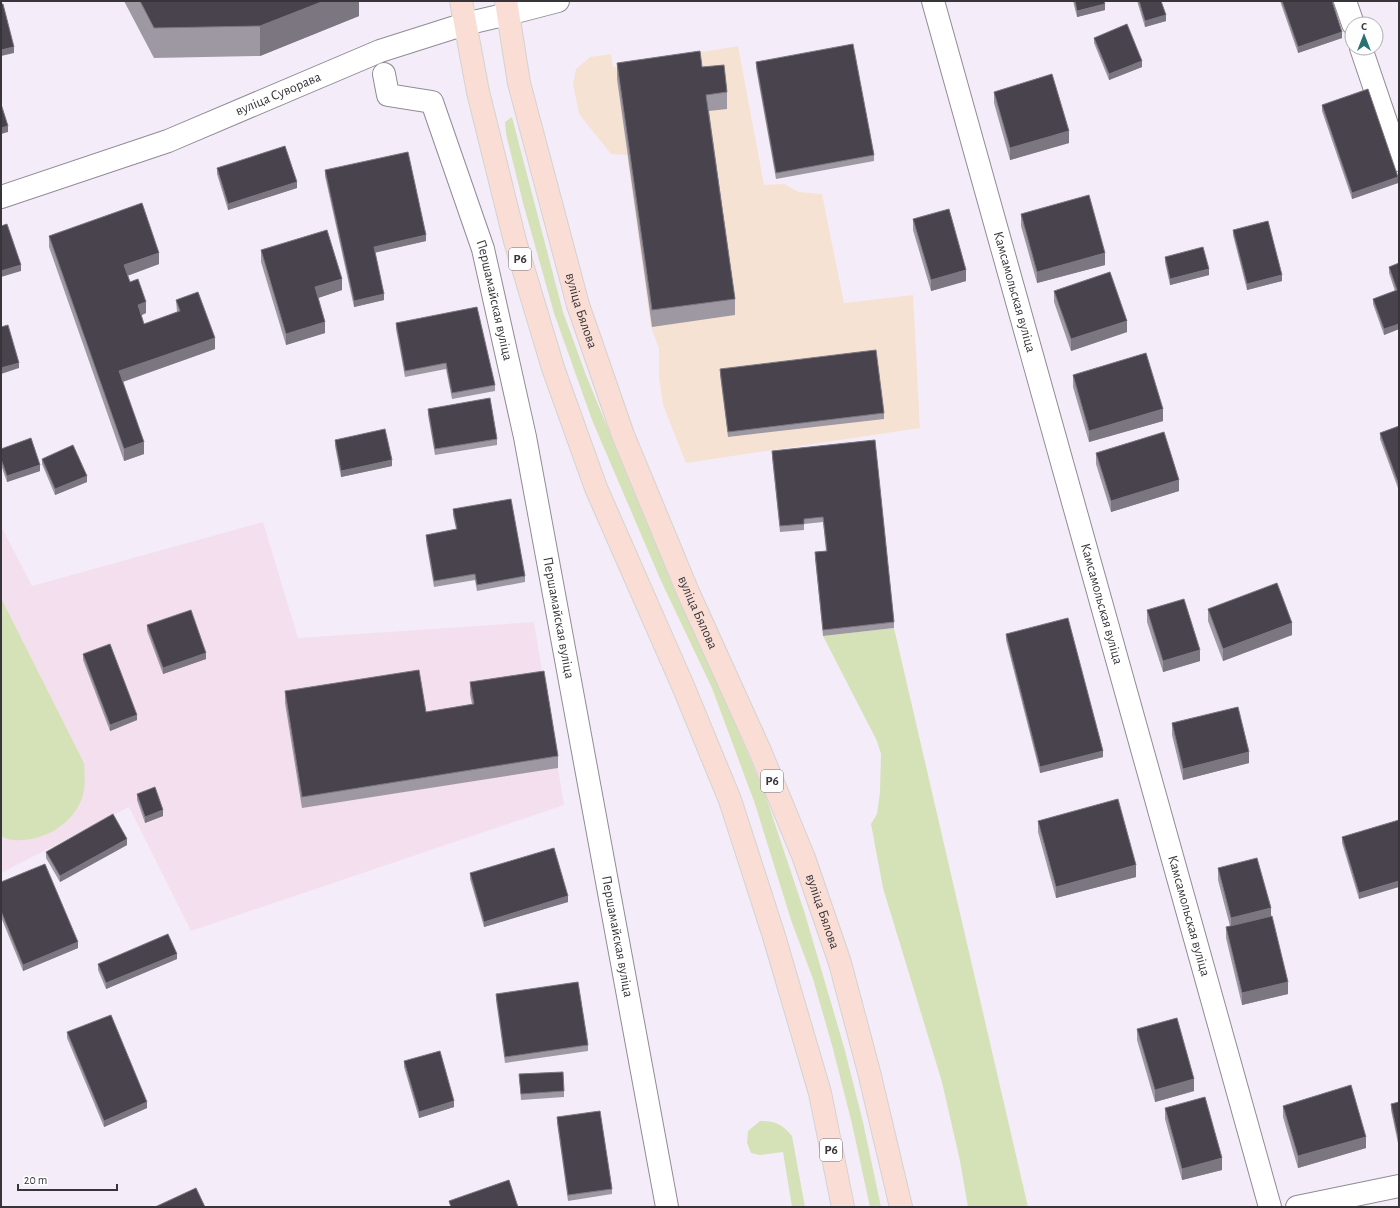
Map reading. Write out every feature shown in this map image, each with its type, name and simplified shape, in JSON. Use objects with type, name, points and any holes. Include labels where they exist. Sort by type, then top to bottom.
[{"type":"main road","name":"Р6","points":[[461,1],[478,92],[515,241],[553,368],[596,488],[683,686],[730,800],[773,933],[820,1093],[843,1207]]},
{"type":"main road","name":"вуліца Бялова","points":[[507,7],[519,83],[578,305],[623,435],[688,592],[760,751],[804,858],[840,963],[869,1072],[901,1207]]},
{"type":"street","name":"вуліца Суворава","points":[[1,197],[168,141],[380,51],[465,24],[507,7],[558,1]]},
{"type":"street","name":"Камсамольская вуліца","points":[[933,1],[1270,1207]]},
{"type":"street","points":[[1345,1],[1350,16]]},
{"type":"street","points":[[1364,56],[1399,160]]},
{"type":"street","name":"Першамайская вуліца","points":[[384,74],[388,95],[432,102],[483,249],[525,437],[667,1207]]},
{"type":"street","points":[[1297,1207],[1399,1186]]},
{"type":"shaded area","points":[[738,46],[764,185],[784,184],[799,192],[822,194],[844,303],[913,295],[920,428],[686,463],[663,405],[659,378],[659,349],[651,327],[627,155],[611,154],[579,114],[573,84],[576,69],[590,57],[611,54],[613,67]]},
{"type":"shaded area","points":[[263,522],[298,638],[534,622],[564,805],[191,931],[129,807],[1,873],[1,526],[32,586]]},
{"type":"green space","points":[[512,117],[563,312],[586,375],[641,509],[672,575],[765,794],[805,914],[844,1047],[863,1122],[881,1207],[870,1207],[852,1124],[833,1049],[813,979],[791,920],[755,804],[712,688],[661,581],[592,420],[554,313],[523,203],[506,134],[505,122]]},
{"type":"green space","points":[[1,598],[84,763],[84,789],[80,803],[75,812],[68,820],[52,832],[33,839],[10,840],[1,836]]},
{"type":"green space","points":[[894,628],[1028,1207],[968,1207],[960,1161],[942,1082],[883,888],[871,824],[877,814],[880,792],[881,754],[877,741],[823,636]]},
{"type":"green space","points":[[760,1121],[778,1124],[792,1136],[805,1207],[792,1207],[783,1152],[760,1155],[751,1153],[747,1143],[748,1131]]},
{"type":"building","points":[[140,1],[324,1],[260,26],[154,28]]},
{"type":"building","points":[[1075,1],[1104,1],[1105,4],[1077,11]]},
{"type":"building","points":[[1139,1],[1161,1],[1166,15],[1145,21]]},
{"type":"building","points":[[1282,1],[1332,1],[1342,32],[1298,47]]},
{"type":"building","points":[[1,4],[3,4],[14,47],[1,50]]},
{"type":"building","points":[[1127,24],[1142,61],[1109,74],[1094,38]]},
{"type":"building","points":[[853,44],[874,155],[776,173],[756,62]]},
{"type":"building","points":[[700,51],[702,67],[724,65],[727,92],[706,95],[735,299],[652,310],[617,63]]},
{"type":"building","points":[[1052,74],[1069,131],[1010,148],[994,92]]},
{"type":"building","points":[[1368,89],[1398,177],[1352,193],[1322,105]]},
{"type":"building","points":[[1,104],[8,126],[1,128]]},
{"type":"building","points":[[285,146],[297,182],[228,204],[217,168]]},
{"type":"building","points":[[408,152],[426,235],[374,247],[384,294],[354,301],[325,170]]},
{"type":"building","points":[[1089,195],[1105,253],[1037,272],[1021,214]]},
{"type":"building","points":[[142,203],[159,253],[124,265],[130,282],[138,279],[146,302],[138,305],[144,324],[180,311],[176,300],[198,292],[215,338],[119,371],[144,442],[124,449],[49,236]]},
{"type":"building","points":[[949,209],[966,270],[931,280],[913,219]]},
{"type":"building","points":[[1268,221],[1282,275],[1247,284],[1233,230]]},
{"type":"building","points":[[7,224],[21,265],[1,271],[1,226]]},
{"type":"building","points":[[327,230],[342,279],[315,287],[325,322],[286,334],[261,250]]},
{"type":"building","points":[[1203,247],[1209,269],[1170,279],[1165,257]]},
{"type":"building","points":[[1399,263],[1399,324],[1384,329],[1373,299],[1397,290],[1389,267]]},
{"type":"building","points":[[1110,272],[1127,321],[1071,339],[1054,291]]},
{"type":"building","points":[[477,307],[495,385],[452,393],[446,363],[405,371],[396,323]]},
{"type":"building","points":[[8,325],[19,363],[1,368],[1,327]]},
{"type":"building","points":[[876,350],[884,413],[728,432],[720,369]]},
{"type":"building","points":[[1146,353],[1163,409],[1089,431],[1073,375]]},
{"type":"building","points":[[490,398],[497,439],[435,449],[428,409]]},
{"type":"building","points":[[1399,426],[1399,485],[1380,433]]},
{"type":"building","points":[[385,429],[392,460],[341,471],[335,440]]},
{"type":"building","points":[[1164,432],[1179,480],[1111,501],[1096,453]]},
{"type":"building","points":[[31,438],[40,465],[7,476],[1,459],[1,449]]},
{"type":"building","points":[[875,440],[894,622],[823,630],[815,552],[827,551],[823,517],[804,519],[804,524],[780,526],[772,451]]},
{"type":"building","points":[[73,445],[87,476],[55,489],[42,459]]},
{"type":"building","points":[[511,499],[525,576],[477,585],[475,574],[434,581],[426,535],[457,529],[453,509]]},
{"type":"building","points":[[1277,583],[1292,623],[1223,649],[1208,609]]},
{"type":"building","points":[[1184,599],[1200,650],[1163,661],[1147,610]]},
{"type":"building","points":[[191,610],[206,653],[163,668],[147,625]]},
{"type":"building","points":[[1068,618],[1103,751],[1040,767],[1006,634]]},
{"type":"building","points":[[110,644],[137,715],[110,725],[83,654]]},
{"type":"building","points":[[419,670],[426,712],[474,704],[470,682],[544,671],[558,756],[302,797],[285,691]]},
{"type":"building","points":[[1238,707],[1249,752],[1183,769],[1172,723]]},
{"type":"building","points":[[155,787],[163,810],[145,817],[137,794]]},
{"type":"building","points":[[1118,799],[1136,865],[1056,887],[1038,821]]},
{"type":"building","points":[[113,814],[127,839],[60,876],[46,852]]},
{"type":"building","points":[[1399,820],[1399,881],[1359,893],[1342,837]]},
{"type":"building","points":[[554,848],[568,896],[484,922],[470,873]]},
{"type":"building","points":[[1257,858],[1271,908],[1231,918],[1218,868]]},
{"type":"building","points":[[45,864],[78,942],[23,965],[1,911],[1,882]]},
{"type":"building","points":[[1272,916],[1288,982],[1242,993],[1226,927]]},
{"type":"building","points":[[168,934],[177,954],[106,983],[98,964]]},
{"type":"building","points":[[578,982],[588,1045],[505,1057],[496,994]]},
{"type":"building","points":[[111,1015],[147,1102],[104,1121],[67,1032]]},
{"type":"building","points":[[1177,1018],[1194,1079],[1155,1090],[1137,1029]]},
{"type":"building","points":[[440,1051],[454,1101],[419,1112],[404,1061]]},
{"type":"building","points":[[563,1072],[564,1091],[521,1094],[519,1074]]},
{"type":"building","points":[[1351,1085],[1366,1137],[1298,1156],[1283,1106]]},
{"type":"building","points":[[1205,1097],[1222,1158],[1182,1169],[1165,1108]]},
{"type":"building","points":[[1399,1102],[1399,1142],[1391,1104]]},
{"type":"building","points":[[600,1111],[612,1189],[568,1195],[557,1117]]},
{"type":"building","points":[[509,1180],[518,1207],[451,1207],[449,1201]]},
{"type":"building","points":[[196,1188],[205,1207],[155,1207]]}]
